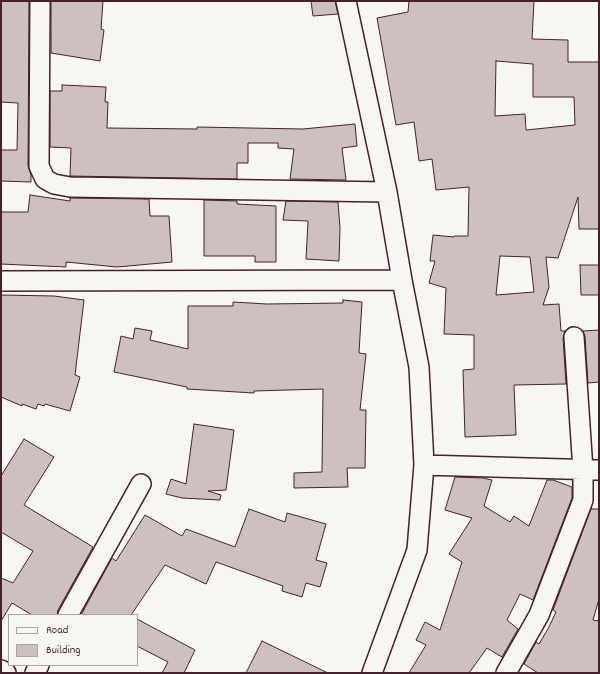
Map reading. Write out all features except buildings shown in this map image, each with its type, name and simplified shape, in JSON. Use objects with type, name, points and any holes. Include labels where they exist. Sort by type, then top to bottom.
[{"type":"street","points":[[40,1],[39,166],[45,179],[54,184],[70,187],[387,192]]},
{"type":"street","points":[[346,1],[387,192],[419,367],[424,465],[417,550],[372,673]]},
{"type":"street","points":[[4,281],[402,280]]},
{"type":"street","points":[[506,673],[540,615],[583,500],[591,470],[574,337]]},
{"type":"street","points":[[424,465],[591,470]]},
{"type":"street","points":[[69,614],[141,484]]},
{"type":"street","points":[[1,670],[6,673]]}]
